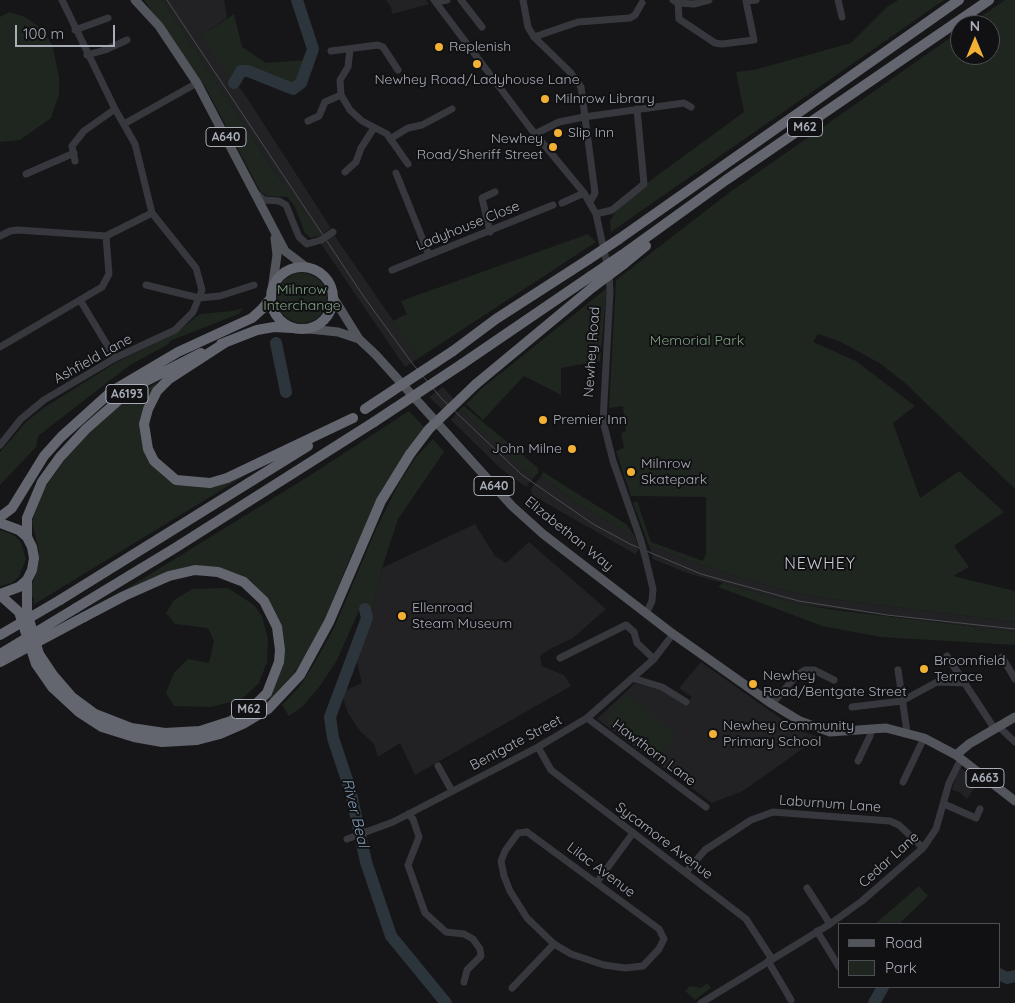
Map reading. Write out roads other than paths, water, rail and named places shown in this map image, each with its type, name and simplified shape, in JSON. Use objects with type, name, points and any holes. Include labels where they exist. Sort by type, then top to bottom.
[{"type":"highway","name":"M62","points":[[0,635],[191,521],[353,418],[618,239],[959,0]]},
{"type":"highway","name":"M62","points":[[0,595],[19,612],[36,664],[52,687],[79,712],[102,727],[134,737],[162,742],[197,740],[220,734],[243,724],[268,709],[300,676],[329,622],[381,501],[410,454],[429,429],[476,384],[593,287],[623,259],[726,180],[989,0]]},
{"type":"highway","name":"M62","points":[[0,654],[175,548],[374,422],[591,276],[623,259]]},
{"type":"highway","points":[[292,328],[274,313],[272,294],[281,275],[297,268],[306,267]]},
{"type":"highway","name":"A640","points":[[306,267],[322,274],[328,280],[334,297]]},
{"type":"highway","name":"A6193","points":[[0,517],[12,508],[44,456],[61,436],[112,391],[178,352],[252,318],[262,309],[272,294]]},
{"type":"highway","points":[[309,329],[317,326],[330,314],[334,297]]},
{"type":"highway","name":"A6193","points":[[27,580],[32,570],[34,558],[32,547],[26,537],[27,518],[42,482],[60,457],[86,429],[119,400],[146,381],[185,359],[257,330],[274,326],[292,328]]},
{"type":"highway","name":"A640","points":[[292,328],[309,329]]},
{"type":"highway","name":"M62","points":[[226,342],[169,379],[157,391],[148,409],[144,424],[148,449],[154,461],[176,480],[210,483],[227,478],[353,418]]},
{"type":"highway","points":[[0,523],[19,530],[26,537]]},
{"type":"highway","name":"M62","points":[[0,662],[84,617],[124,596],[169,576],[195,570],[218,572],[236,578],[250,587],[267,605],[274,618],[280,638],[279,662],[267,693],[255,705],[231,721],[200,731],[165,733],[131,728],[95,714],[72,697],[53,675],[39,654],[27,612],[27,580]]},
{"type":"highway","points":[[0,595],[19,587],[27,580]]},
{"type":"main road","name":"A640","points":[[135,0],[158,26],[197,83],[285,251],[306,267]]},
{"type":"main road","name":"A640","points":[[272,294],[277,255],[274,233]]},
{"type":"main road","name":"Elizabethan Way","points":[[334,297],[359,339],[376,354],[512,506],[542,534],[647,612]]},
{"type":"main road","name":"Elizabethan Way","points":[[309,329],[338,332],[359,339]]},
{"type":"main road","name":"A640","points":[[647,612],[673,634],[772,704],[800,721],[822,730],[842,731],[886,728],[906,732],[924,738],[958,757]]},
{"type":"main road","points":[[958,757],[996,727],[1015,717]]},
{"type":"main road","name":"A663","points":[[958,757],[1015,801]]},
{"type":"street","points":[[62,0],[87,55],[115,109],[136,144],[152,213],[196,268],[202,290],[199,298]]},
{"type":"street","points":[[435,1],[447,0]]},
{"type":"street","points":[[461,0],[482,27]]},
{"type":"street","points":[[523,0],[528,27],[534,37],[571,73],[580,87],[594,193],[590,202]]},
{"type":"street","points":[[709,0],[694,4],[676,2],[679,19],[715,42],[722,44],[754,40],[746,1],[756,0]]},
{"type":"street","points":[[838,0],[842,17]]},
{"type":"street","name":"Newhey Road","points":[[435,1],[535,134],[584,193],[596,214],[610,282],[603,421],[613,461],[646,556],[653,590],[652,601],[647,612]]},
{"type":"street","points":[[534,37],[578,22],[630,18],[636,15],[642,3]]},
{"type":"street","points":[[75,30],[108,18]]},
{"type":"street","points":[[87,55],[128,40]]},
{"type":"street","points":[[331,52],[378,45],[383,47],[398,70]]},
{"type":"street","points":[[350,49],[348,67],[340,80],[341,95],[350,110],[362,121],[387,134],[408,164]]},
{"type":"street","points":[[124,124],[197,83]]},
{"type":"street","points":[[308,121],[318,116],[325,102],[341,95]]},
{"type":"street","points":[[535,134],[559,122],[584,117],[684,103],[691,107]]},
{"type":"street","points":[[33,182],[29,173],[56,159],[74,157],[72,146],[84,131],[115,109]]},
{"type":"street","points":[[390,139],[408,128],[422,125],[452,109]]},
{"type":"street","points":[[596,214],[612,210],[644,184],[637,110]]},
{"type":"street","points":[[345,172],[356,162],[361,148],[374,128]]},
{"type":"street","points":[[396,173],[429,255]]},
{"type":"street","points":[[254,191],[264,200],[276,201],[286,205],[300,238],[307,244],[321,240],[333,232]]},
{"type":"street","points":[[490,232],[482,198],[495,192]]},
{"type":"street","points":[[562,203],[584,193]]},
{"type":"street","points":[[266,216],[270,206],[276,201]]},
{"type":"street","name":"Ladyhouse Close","points":[[392,270],[553,205]]},
{"type":"street","points":[[1,234],[18,230],[106,236],[132,225],[152,213]]},
{"type":"street","points":[[0,347],[102,287],[109,274],[106,236]]},
{"type":"street","points":[[146,285],[199,298],[220,296],[254,285]]},
{"type":"street","name":"Ashfield Lane","points":[[0,446],[21,419],[44,400],[115,358],[175,330],[193,312],[199,298]]},
{"type":"street","points":[[80,300],[115,358]]},
{"type":"street","points":[[560,658],[626,625],[634,632],[637,643],[654,659]]},
{"type":"street","name":"Bentgate Street","points":[[347,839],[365,834],[408,814],[538,747],[587,718],[654,659],[673,634]]},
{"type":"street","points":[[947,656],[996,727],[1015,742]]},
{"type":"street","points":[[1002,657],[1015,679]]},
{"type":"street","points":[[772,704],[796,676],[805,670],[814,670],[834,680]]},
{"type":"street","points":[[898,670],[906,732]]},
{"type":"street","points":[[632,678],[662,687],[686,702]]},
{"type":"street","points":[[852,707],[902,701],[937,682],[965,683]]},
{"type":"street","name":"Hawthorn Lane","points":[[587,718],[706,807]]},
{"type":"street","points":[[858,761],[870,736],[871,728]]},
{"type":"street","points":[[903,782],[924,738]]},
{"type":"street","name":"Sycamore Avenue","points":[[538,747],[551,770],[746,919],[791,1000]]},
{"type":"street","name":"Cedar Lane","points":[[701,1003],[713,1000],[770,960],[830,924],[862,900],[923,848],[934,834],[958,757]]},
{"type":"street","points":[[438,766],[452,791]]},
{"type":"street","points":[[944,804],[976,818],[980,809]]},
{"type":"street","name":"Laburnum Lane","points":[[686,872],[705,850],[751,820],[773,812],[890,821],[899,825],[923,848]]},
{"type":"street","points":[[408,814],[413,819],[419,836],[408,865],[425,913],[446,932],[464,934],[473,939],[480,948],[481,956],[467,970],[464,982]]},
{"type":"street","name":"Lilac Avenue","points":[[527,832],[597,882],[659,929],[664,939],[659,949],[643,966],[625,968],[604,965],[554,944],[527,918],[516,903],[504,876],[501,861],[505,851],[518,833],[527,832]]},
{"type":"street","points":[[597,882],[633,833]]},
{"type":"street","points":[[807,888],[830,924]]},
{"type":"street","points":[[817,931],[838,965]]},
{"type":"street","points":[[512,988],[554,944]]},
{"type":"waterway","name":"River Beal","points":[[234,83],[241,71],[248,71],[293,89],[301,83],[313,49],[297,0]]},
{"type":"waterway","name":"River Beal","points":[[276,343],[286,392]]},
{"type":"waterway","name":"River Beal","points":[[365,609],[367,618],[330,717],[333,738],[350,789],[366,862],[391,936],[446,1003]]},
{"type":"waterway","name":"River Beal","points":[[1000,974],[1007,978],[1015,976]]},
{"type":"waterway","name":"River Beal","points":[[874,1003],[882,988]]},
{"type":"tram line","points":[[167,0],[364,297],[412,363],[441,398],[522,475],[593,524],[630,544],[701,574],[799,601],[887,615],[1015,629]]},
{"type":"place","name":"Replenish","points":[[439,47]]},
{"type":"place","name":"Newhey Road/Ladyhouse Lane","points":[[477,64]]},
{"type":"place","name":"Milnrow Library","points":[[545,99]]},
{"type":"place","name":"Slip Inn","points":[[558,133]]},
{"type":"place","name":"Newhey Road/Sheriff Street","points":[[553,147]]},
{"type":"place","name":"Premier Inn","points":[[543,420]]},
{"type":"place","name":"John Milne","points":[[572,449]]},
{"type":"place","name":"Milnrow Skatepark","points":[[631,472]]},
{"type":"place","name":"Ellenroad Steam Museum","points":[[402,616]]},
{"type":"place","name":"Broomfield Terrace","points":[[924,669]]},
{"type":"place","name":"Newhey Road/Bentgate Street","points":[[753,684]]},
{"type":"place","name":"Newhey Community Primary School","points":[[713,734]]},
{"type":"district","name":"NEWHEY","points":[[820,564]]},
{"type":"park label","name":"Milnrow Interchange","points":[[302,298]]},
{"type":"park label","name":"Memorial Park","points":[[697,341]]}]
